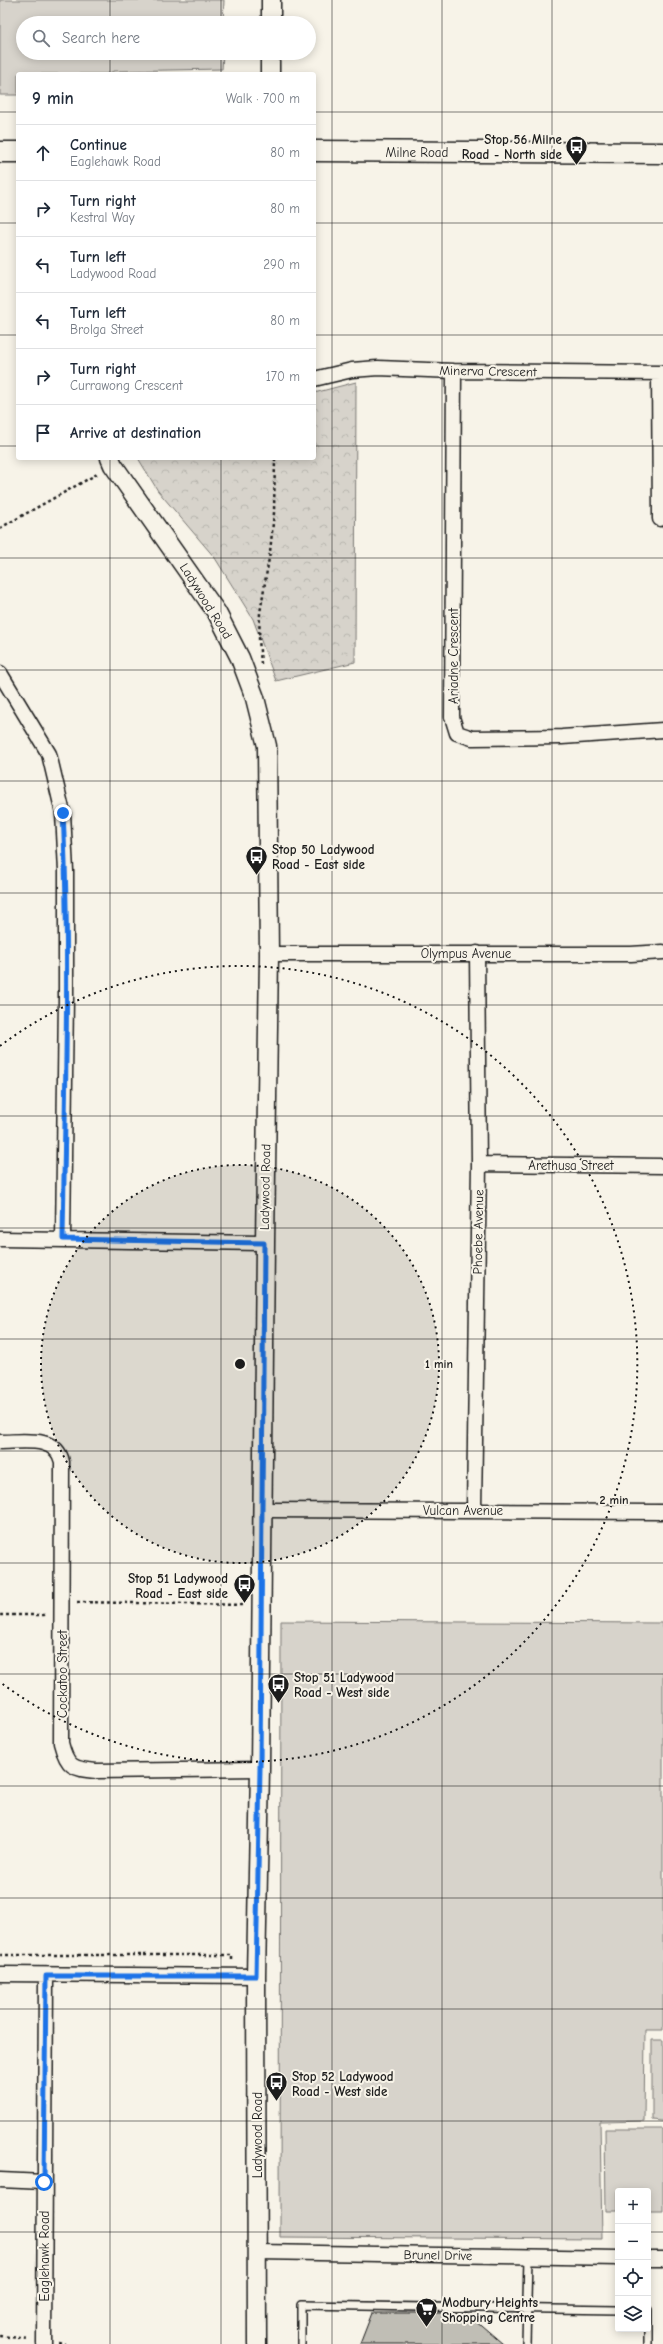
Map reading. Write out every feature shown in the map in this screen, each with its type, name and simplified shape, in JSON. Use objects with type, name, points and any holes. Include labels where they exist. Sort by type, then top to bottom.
[{"type":"main road","name":"Milne Road","points":[[316,151],[663,153]]},
{"type":"main road","points":[[0,152],[16,152]]},
{"type":"street","points":[[271,0],[271,16]]},
{"type":"street","points":[[270,60],[270,72]]},
{"type":"street","name":"Minerva Crescent","points":[[316,379],[352,370],[378,368],[454,371],[661,373]]},
{"type":"street","name":"Ariadne Crescent","points":[[454,371],[452,717],[457,733],[472,738],[562,737],[663,730]]},
{"type":"street","points":[[660,519],[661,373]]},
{"type":"street","name":"Ladywood Road","points":[[111,462],[217,613],[240,658],[255,698],[267,746],[270,954],[264,1243],[262,1605],[256,1976],[258,2252],[257,2344]]},
{"type":"street","points":[[0,673],[49,754],[63,813],[66,871],[63,1239]]},
{"type":"street","name":"Olympus Avenue","points":[[270,954],[630,954],[663,952]]},
{"type":"street","name":"Phoebe Avenue","points":[[474,1510],[479,1164],[477,954]]},
{"type":"street","name":"Arethusa Street","points":[[479,1164],[663,1166]]},
{"type":"street","points":[[0,1239],[264,1243]]},
{"type":"street","name":"Cockatoo Street","points":[[0,1442],[46,1444],[51,1445],[61,1453],[61,1743],[64,1756],[70,1766],[80,1770],[96,1771],[260,1769]]},
{"type":"street","name":"Vulcan Avenue","points":[[263,1510],[663,1512]]},
{"type":"street","points":[[0,1974],[46,1976],[256,1976]]},
{"type":"street","name":"Eaglehawk Road","points":[[44,2344],[46,1976]]},
{"type":"street","points":[[0,2180],[44,2182]]},
{"type":"street","name":"Brunel Drive","points":[[258,2252],[615,2258]]},
{"type":"street","points":[[651,2259],[663,2259]]},
{"type":"lane","points":[[526,2344],[528,2257]]},
{"type":"lane","points":[[301,2344],[302,2305],[615,2310]]},
{"type":"lane","points":[[648,2332],[648,2344]]},
{"type":"path","points":[[260,669],[260,613],[270,552],[275,460]]},
{"type":"path","points":[[0,528],[111,462]]},
{"type":"path","points":[[0,1615],[44,1615],[62,1602],[262,1605]]},
{"type":"path","points":[[0,1956],[232,1956],[232,1976]]},
{"type":"green space","points":[[0,0],[224,0],[223,16],[16,16],[16,60],[223,60],[222,69],[111,72],[16,72],[16,95],[0,95]]},
{"type":"green space","points":[[356,382],[355,662],[276,681],[253,619],[215,558],[158,491],[139,460],[316,460],[316,392]]},
{"type":"green space","points":[[281,1621],[663,1623],[663,2030],[645,2030],[644,2121],[600,2122],[602,2239],[280,2237]]},
{"type":"green space","points":[[652,2040],[663,2040],[663,2121],[652,2120]]},
{"type":"green space","points":[[605,2129],[663,2129],[663,2211],[651,2211],[651,2188],[615,2188],[615,2211],[606,2211]]},
{"type":"building","name":"Modbury Heights Shopping Centre","points":[[372,2313],[467,2313],[503,2344],[360,2344]]},
{"type":"place","name":"Stop 56 Milne Road - North side","points":[[577,166]]},
{"type":"place","name":"Stop 50 Ladywood Road - East side","points":[[256,876]]},
{"type":"place","name":"Stop 51 Ladywood Road - East side","points":[[244,1604]]},
{"type":"place","name":"Stop 51 Ladywood Road - West side","points":[[278,1704]]},
{"type":"place","name":"Stop 52 Ladywood Road - West side","points":[[277,2102]]},
{"type":"place","name":"Modbury Heights Shopping Centre","points":[[426,2328]]},
{"type":"route","points":[[44,2182],[46,1976],[256,1976],[260,1769],[264,1243],[63,1239],[66,997],[66,871],[63,813]]}]
